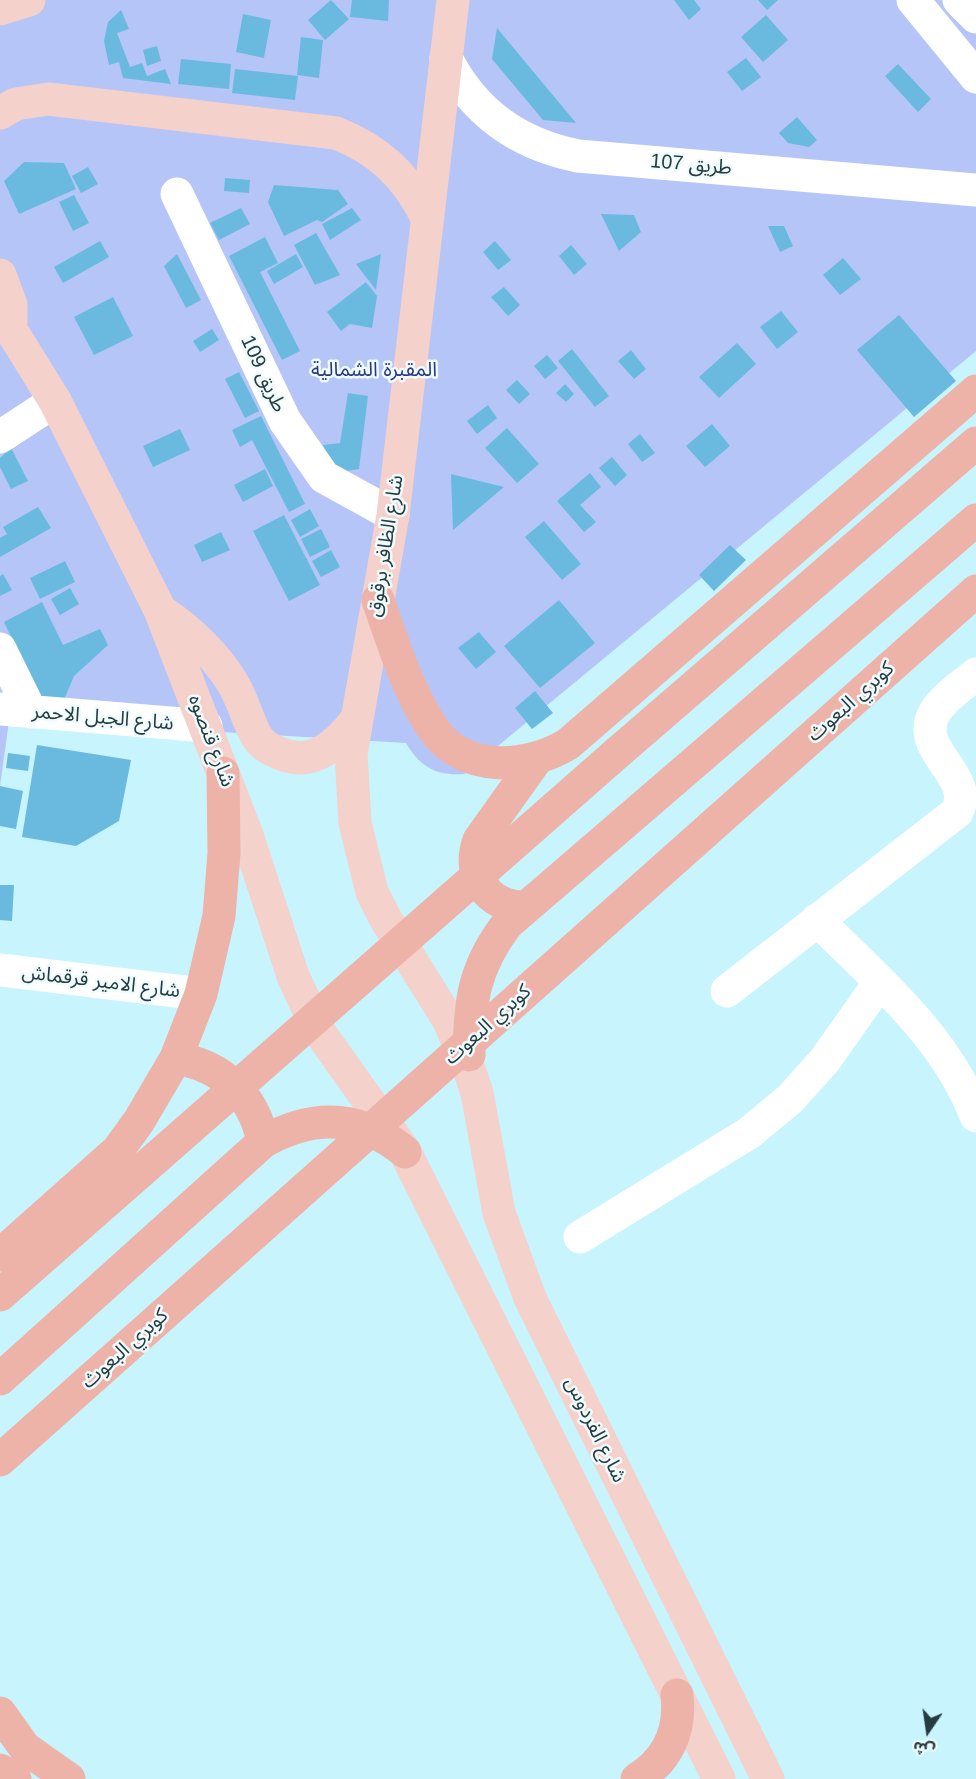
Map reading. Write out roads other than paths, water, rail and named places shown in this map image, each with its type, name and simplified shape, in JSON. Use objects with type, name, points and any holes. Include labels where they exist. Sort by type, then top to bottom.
[{"type":"highway","points":[[378,600],[406,676],[432,728],[454,747],[480,760],[499,763],[536,760],[568,744],[976,391]]},
{"type":"highway","points":[[0,1295],[616,754],[976,443]]},
{"type":"highway","points":[[468,1066],[468,1016],[480,967],[507,924],[976,520]]},
{"type":"highway","name":"كوبري البعوث","points":[[11,1450],[972,596]]},
{"type":"highway","points":[[525,907],[512,907],[491,897],[477,877],[475,852],[479,840],[536,760]]},
{"type":"highway","points":[[0,1255],[118,1150],[139,1121],[176,1058],[201,994],[219,916],[224,853],[224,773]]},
{"type":"highway","points":[[176,1058],[208,1067],[235,1086],[254,1112],[263,1142]]},
{"type":"highway","points":[[0,1378],[263,1142],[298,1125],[336,1121],[373,1131],[405,1152]]},
{"type":"highway","points":[[0,1487],[11,1450]]},
{"type":"highway","points":[[636,1779],[658,1763],[668,1750],[677,1724],[677,1695]]},
{"type":"highway","points":[[0,1713],[25,1748],[69,1779]]},
{"type":"highway","points":[[0,1770],[15,1779]]},
{"type":"main road","points":[[0,9],[29,0]]},
{"type":"main road","name":"شارع الظافر برقوق","points":[[453,0],[393,515],[351,754],[351,788],[355,823],[372,892],[385,918],[445,1012],[468,1066]]},
{"type":"main road","points":[[0,113],[16,104],[48,99],[336,133],[369,148],[384,159],[402,176],[417,196],[427,218]]},
{"type":"main road","points":[[0,275],[11,305],[6,321]]},
{"type":"main road","name":"شارع قنصوه","points":[[6,321],[55,401],[160,610],[224,773],[293,976],[318,1030],[405,1152]]},
{"type":"main road","points":[[160,610],[194,636],[222,668],[234,684],[258,740],[270,749],[283,755],[312,756],[338,743],[357,720]]},
{"type":"main road","name":"شارع الفردوس","points":[[468,1066],[477,1093],[499,1213],[512,1256],[530,1298],[768,1779]]},
{"type":"main road","points":[[405,1152],[719,1779]]},
{"type":"street","points":[[913,0],[976,77]]},
{"type":"street","points":[[958,0],[976,17]]},
{"type":"street","name":"طريق 107","points":[[446,58],[469,95],[485,112],[519,136],[552,151],[578,156],[976,190]]},
{"type":"street","name":"طريق 109","points":[[177,194],[285,421],[324,477],[393,515]]},
{"type":"street","points":[[0,437],[55,401]]},
{"type":"street","points":[[0,649],[16,711]]},
{"type":"street","points":[[727,991],[957,812],[963,803],[964,792],[960,782],[932,740],[931,726],[935,713],[944,702],[976,674]]},
{"type":"street","name":"شارع الجبل الاحمر","points":[[16,711],[206,726]]},
{"type":"street","points":[[818,920],[880,982],[941,1050],[975,1108]]},
{"type":"street","name":"شارع الامير قرقماش","points":[[0,970],[201,994]]},
{"type":"street","points":[[580,1237],[749,1133],[790,1099],[825,1060],[880,982]]},
{"type":"park label","name":"المقبرة الشمالية","points":[[374,370]]}]
